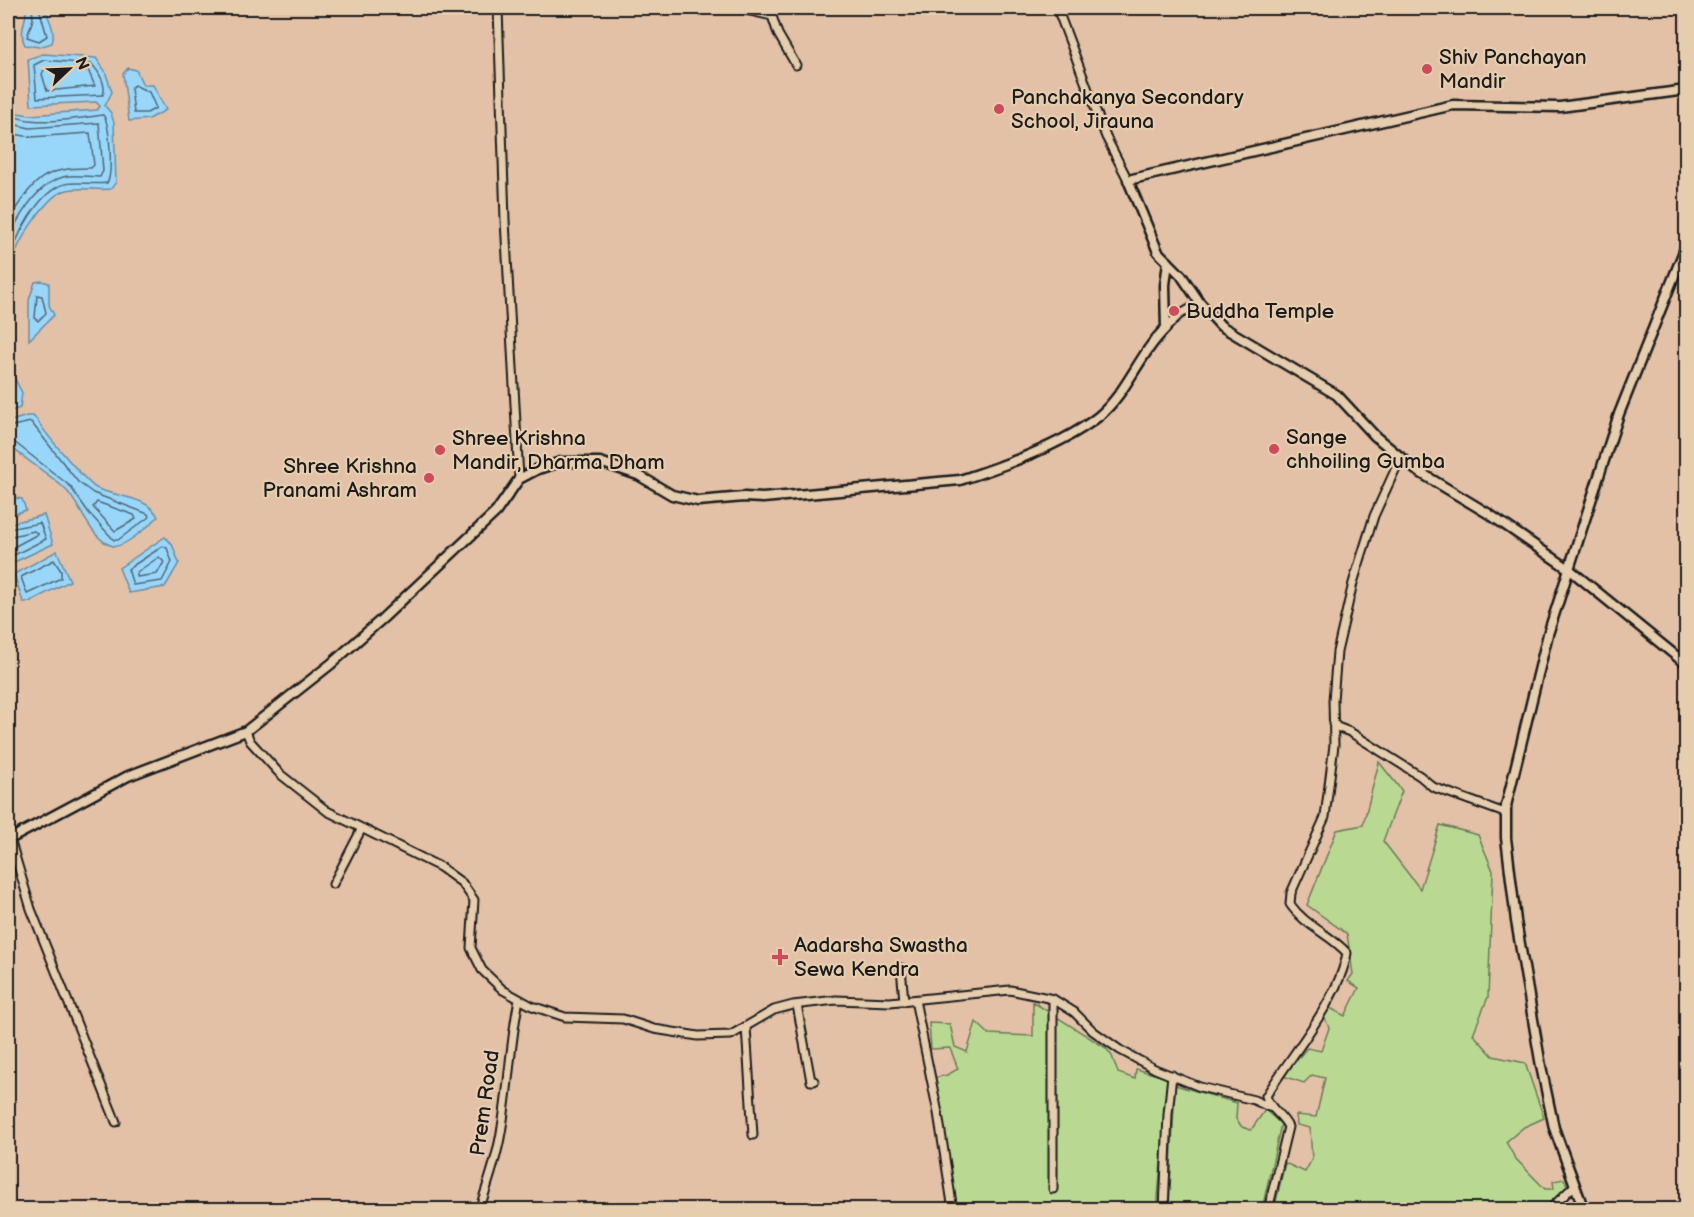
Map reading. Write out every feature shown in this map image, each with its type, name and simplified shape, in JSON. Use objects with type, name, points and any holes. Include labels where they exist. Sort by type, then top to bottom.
[{"type":"street","points":[[498,8],[505,220],[519,479]]},
{"type":"street","points":[[736,8],[772,16],[778,34],[796,65]]},
{"type":"street","points":[[1057,8],[1106,137],[1128,180],[1158,252],[1181,275],[1200,303],[1221,326],[1337,395],[1375,436],[1401,457],[1569,569],[1686,664]]},
{"type":"street","points":[[1128,180],[1453,105],[1560,107],[1686,90]]},
{"type":"street","points":[[1584,1209],[1554,1128],[1528,992],[1506,838],[1507,808],[1515,765],[1548,634],[1619,414],[1686,246]]},
{"type":"street","points":[[1166,327],[1165,285],[1168,262]]},
{"type":"street","points":[[116,1122],[31,909],[9,840],[128,776],[246,731],[331,664],[496,512],[519,479],[538,469],[561,462],[600,462],[638,475],[672,495],[698,501],[847,492],[960,480],[989,471],[1056,442],[1099,416],[1123,388],[1149,344],[1179,315],[1200,303]]},
{"type":"street","points":[[1269,1107],[1266,1096],[1319,1016],[1345,965],[1347,953],[1340,945],[1297,915],[1290,904],[1292,893],[1325,817],[1334,745],[1337,652],[1353,584],[1374,516],[1401,457]]},
{"type":"street","points":[[1334,723],[1337,727],[1350,732],[1420,776],[1433,787],[1491,809],[1502,812],[1507,808]]},
{"type":"street","points":[[246,731],[250,741],[280,774],[327,811],[361,830],[440,867],[462,883],[474,900],[471,948],[482,970],[503,990],[519,1000],[565,1017],[623,1019],[654,1029],[698,1036],[731,1035],[774,1010],[836,1000],[904,1001],[1010,990],[1053,999],[1074,1012],[1093,1031],[1120,1050],[1172,1075],[1269,1107],[1283,1117],[1287,1127],[1268,1209]]},
{"type":"street","points":[[333,884],[361,830]]},
{"type":"street","points":[[901,968],[904,1001]]},
{"type":"street","points":[[1053,999],[1053,1189]]},
{"type":"street","name":"Prem Road","points":[[479,1209],[491,1177],[500,1140],[510,1043],[519,1000]]},
{"type":"street","points":[[915,1000],[938,1113],[953,1209]]},
{"type":"street","points":[[797,1005],[811,1081],[814,1081]]},
{"type":"street","points":[[746,1027],[753,1135]]},
{"type":"street","points":[[1164,1209],[1172,1075]]},
{"type":"street","points":[[1549,1209],[1574,1186]]},
{"type":"green space","points":[[1379,762],[1402,791],[1383,841],[1420,889],[1440,825],[1478,835],[1493,871],[1488,997],[1473,1034],[1493,1056],[1525,1063],[1544,1118],[1524,1127],[1506,1142],[1515,1158],[1545,1189],[1554,1189],[1553,1181],[1564,1179],[1570,1191],[1548,1209],[1274,1210],[1285,1163],[1305,1172],[1312,1159],[1310,1128],[1297,1125],[1296,1115],[1316,1117],[1325,1078],[1312,1075],[1304,1083],[1283,1076],[1307,1048],[1321,1051],[1329,1028],[1324,1016],[1330,1008],[1345,1016],[1359,988],[1348,981],[1353,974],[1347,934],[1307,905],[1337,830],[1363,825]]},
{"type":"green space","points":[[1033,1002],[1106,1048],[1112,1056],[1118,1073],[1135,1079],[1136,1069],[1168,1078],[1157,1209],[957,1209],[933,1078],[947,1075],[958,1069],[950,1048],[931,1049],[929,1023],[950,1024],[955,1047],[967,1052],[976,1022],[989,1034],[1033,1036]]},
{"type":"green space","points":[[1175,1085],[1237,1103],[1236,1119],[1242,1127],[1251,1130],[1265,1110],[1281,1124],[1262,1209],[1169,1209]]},
{"type":"water","points":[[26,8],[44,8],[53,30],[52,43],[39,47],[25,45],[22,36]]},
{"type":"water","points":[[43,54],[96,58],[105,71],[112,92],[105,106],[111,113],[114,123],[116,182],[111,189],[69,190],[57,194],[50,200],[29,227],[19,245],[8,294],[8,103],[17,113],[30,115],[97,110],[100,106],[96,102],[31,105],[28,59]]},
{"type":"water","points":[[128,68],[136,70],[143,85],[153,85],[166,110],[149,119],[129,121],[123,74]]},
{"type":"water","points":[[35,282],[49,283],[49,305],[54,315],[29,340],[29,300]]},
{"type":"water","points":[[8,324],[10,369],[22,393],[20,408],[8,412]]},
{"type":"water","points":[[33,416],[38,421],[65,456],[96,488],[139,501],[153,510],[158,517],[137,535],[118,546],[113,546],[98,537],[66,490],[8,444],[8,422]]},
{"type":"water","points":[[22,499],[26,510],[8,516],[8,500]]},
{"type":"water","points":[[44,515],[53,544],[10,564],[8,524]]},
{"type":"water","points":[[165,537],[172,544],[179,563],[165,587],[129,593],[119,568]]},
{"type":"water","points":[[57,551],[70,581],[29,602],[23,602],[14,574]]},
{"type":"place","name":"Shiv Panchayan Mandir","points":[[1427,69]]},
{"type":"place","name":"Panchakanya Secondary School, Jirauna","points":[[999,109]]},
{"type":"place","name":"Buddha Temple","points":[[1174,311]]},
{"type":"place","name":"Sange chhoiling Gumba","points":[[1274,449]]},
{"type":"place","name":"Shree Krishna Mandir, Dharma Dham","points":[[440,450]]},
{"type":"place","name":"Shree Krishna Pranami Ashram","points":[[429,478]]},
{"type":"place","name":"Aadarsha Swastha Sewa Kendra","points":[[780,957]]}]
